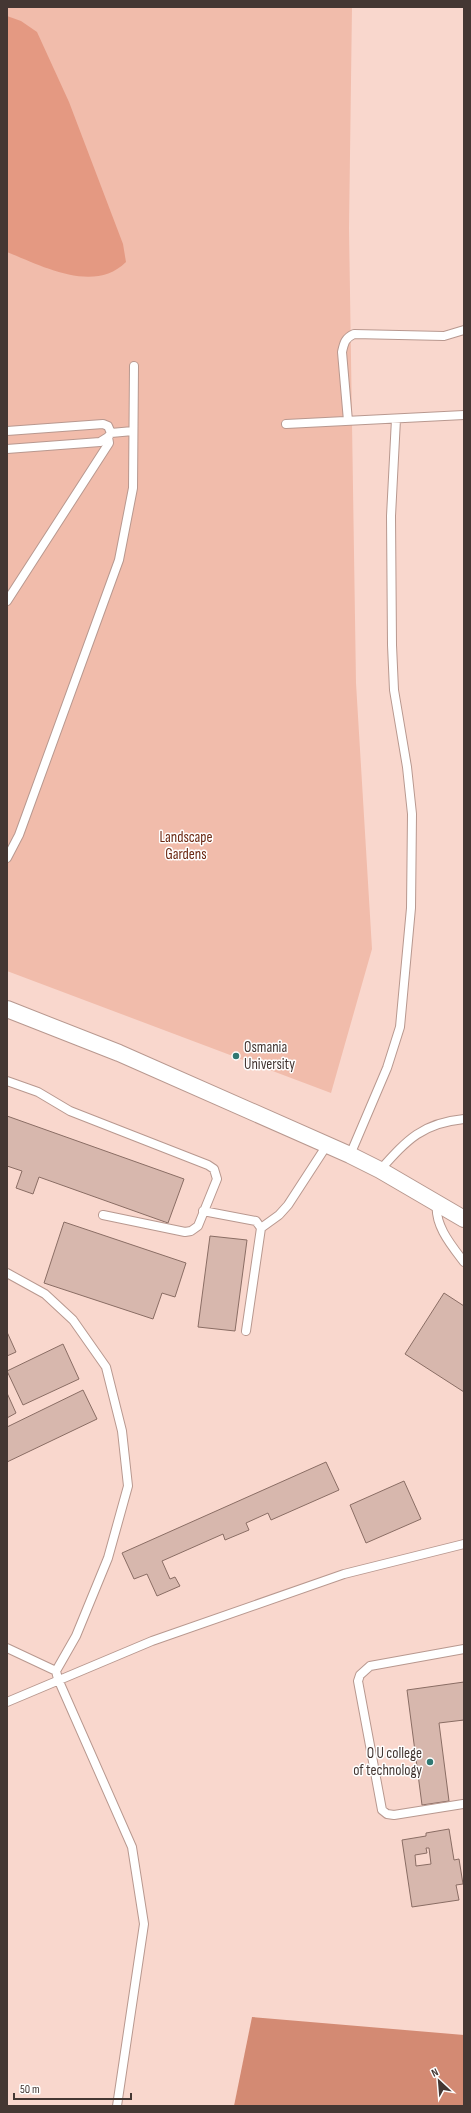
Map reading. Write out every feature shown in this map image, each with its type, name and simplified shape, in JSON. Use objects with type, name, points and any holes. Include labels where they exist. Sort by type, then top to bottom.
[{"type":"street","points":[[7,1009],[119,1053],[350,1155],[380,1170],[464,1219]]},
{"type":"lane","points":[[348,421],[342,352],[347,338],[354,334],[444,336],[464,330]]},
{"type":"lane","points":[[7,858],[19,835],[119,560],[133,488],[134,366]]},
{"type":"lane","points":[[286,424],[464,415]]},
{"type":"lane","points":[[350,1155],[387,1068],[400,1027],[411,908],[412,814],[407,767],[394,690],[392,645],[391,516],[396,419]]},
{"type":"lane","points":[[7,431],[103,424],[108,426],[110,435],[109,443],[7,601]]},
{"type":"lane","points":[[7,449],[100,442],[110,435],[133,431]]},
{"type":"lane","points":[[7,1081],[38,1092],[70,1112],[208,1165],[214,1169],[217,1179],[195,1229],[185,1232],[104,1215]]},
{"type":"lane","points":[[380,1170],[407,1140],[423,1130],[440,1123],[464,1120]]},
{"type":"lane","points":[[261,1228],[279,1215],[288,1205],[328,1146]]},
{"type":"lane","points":[[437,1203],[438,1218],[443,1231],[464,1262]]},
{"type":"lane","points":[[203,1212],[256,1221],[261,1228],[246,1331]]},
{"type":"lane","points":[[7,1273],[45,1294],[73,1320],[106,1367],[122,1431],[128,1486],[108,1558],[76,1636],[56,1670],[58,1679],[132,1847],[144,1924],[117,2106]]},
{"type":"lane","points":[[7,1702],[58,1679],[152,1641],[344,1574],[464,1544]]},
{"type":"lane","points":[[7,1648],[56,1670]]},
{"type":"lane","points":[[463,1804],[394,1815],[387,1814],[382,1810],[358,1681],[360,1675],[370,1666],[464,1649]]},
{"type":"green space","name":"Landscape Gardens","points":[[7,7],[352,7],[349,228],[356,683],[372,949],[331,1093],[7,971]]},
{"type":"shaded area","points":[[7,16],[21,21],[37,32],[69,102],[123,244],[126,262],[113,271],[99,276],[84,277],[52,270],[7,252]]},
{"type":"shaded area","points":[[252,2017],[464,2035],[464,2106],[234,2106]]},
{"type":"building","points":[[7,1116],[184,1179],[168,1223],[39,1177],[33,1194],[16,1188],[22,1171],[7,1166]]},
{"type":"building","points":[[64,1222],[186,1263],[175,1297],[162,1293],[153,1319],[44,1283]]},
{"type":"building","points":[[210,1236],[247,1240],[235,1331],[198,1327]]},
{"type":"building","points":[[444,1293],[464,1306],[464,1392],[405,1354]]},
{"type":"building","points":[[7,1332],[16,1352],[7,1356]]},
{"type":"building","points":[[63,1344],[79,1379],[23,1405],[7,1371]]},
{"type":"building","points":[[83,1390],[97,1419],[7,1462],[7,1427]]},
{"type":"building","points":[[7,1393],[16,1413],[7,1418]]},
{"type":"building","points":[[326,1462],[339,1490],[271,1520],[268,1513],[246,1523],[249,1530],[225,1540],[223,1534],[162,1561],[170,1579],[175,1577],[180,1586],[157,1596],[147,1574],[134,1579],[122,1553]]},
{"type":"building","points":[[404,1481],[421,1519],[366,1543],[350,1505]]},
{"type":"building","name":"O U college of technology","points":[[464,1682],[464,1720],[439,1723],[449,1801],[422,1805],[407,1690]]},
{"type":"building","points":[[449,1829],[454,1860],[459,1859],[463,1884],[456,1885],[459,1900],[412,1907],[402,1840],[426,1836],[426,1833]],"holes":[[[426,1848],[429,1848],[431,1864],[416,1866],[415,1855],[427,1853]]]},
{"type":"place","name":"Osmania University","points":[[236,1056]]},
{"type":"place","name":"O U college of technology","points":[[430,1762]]}]
